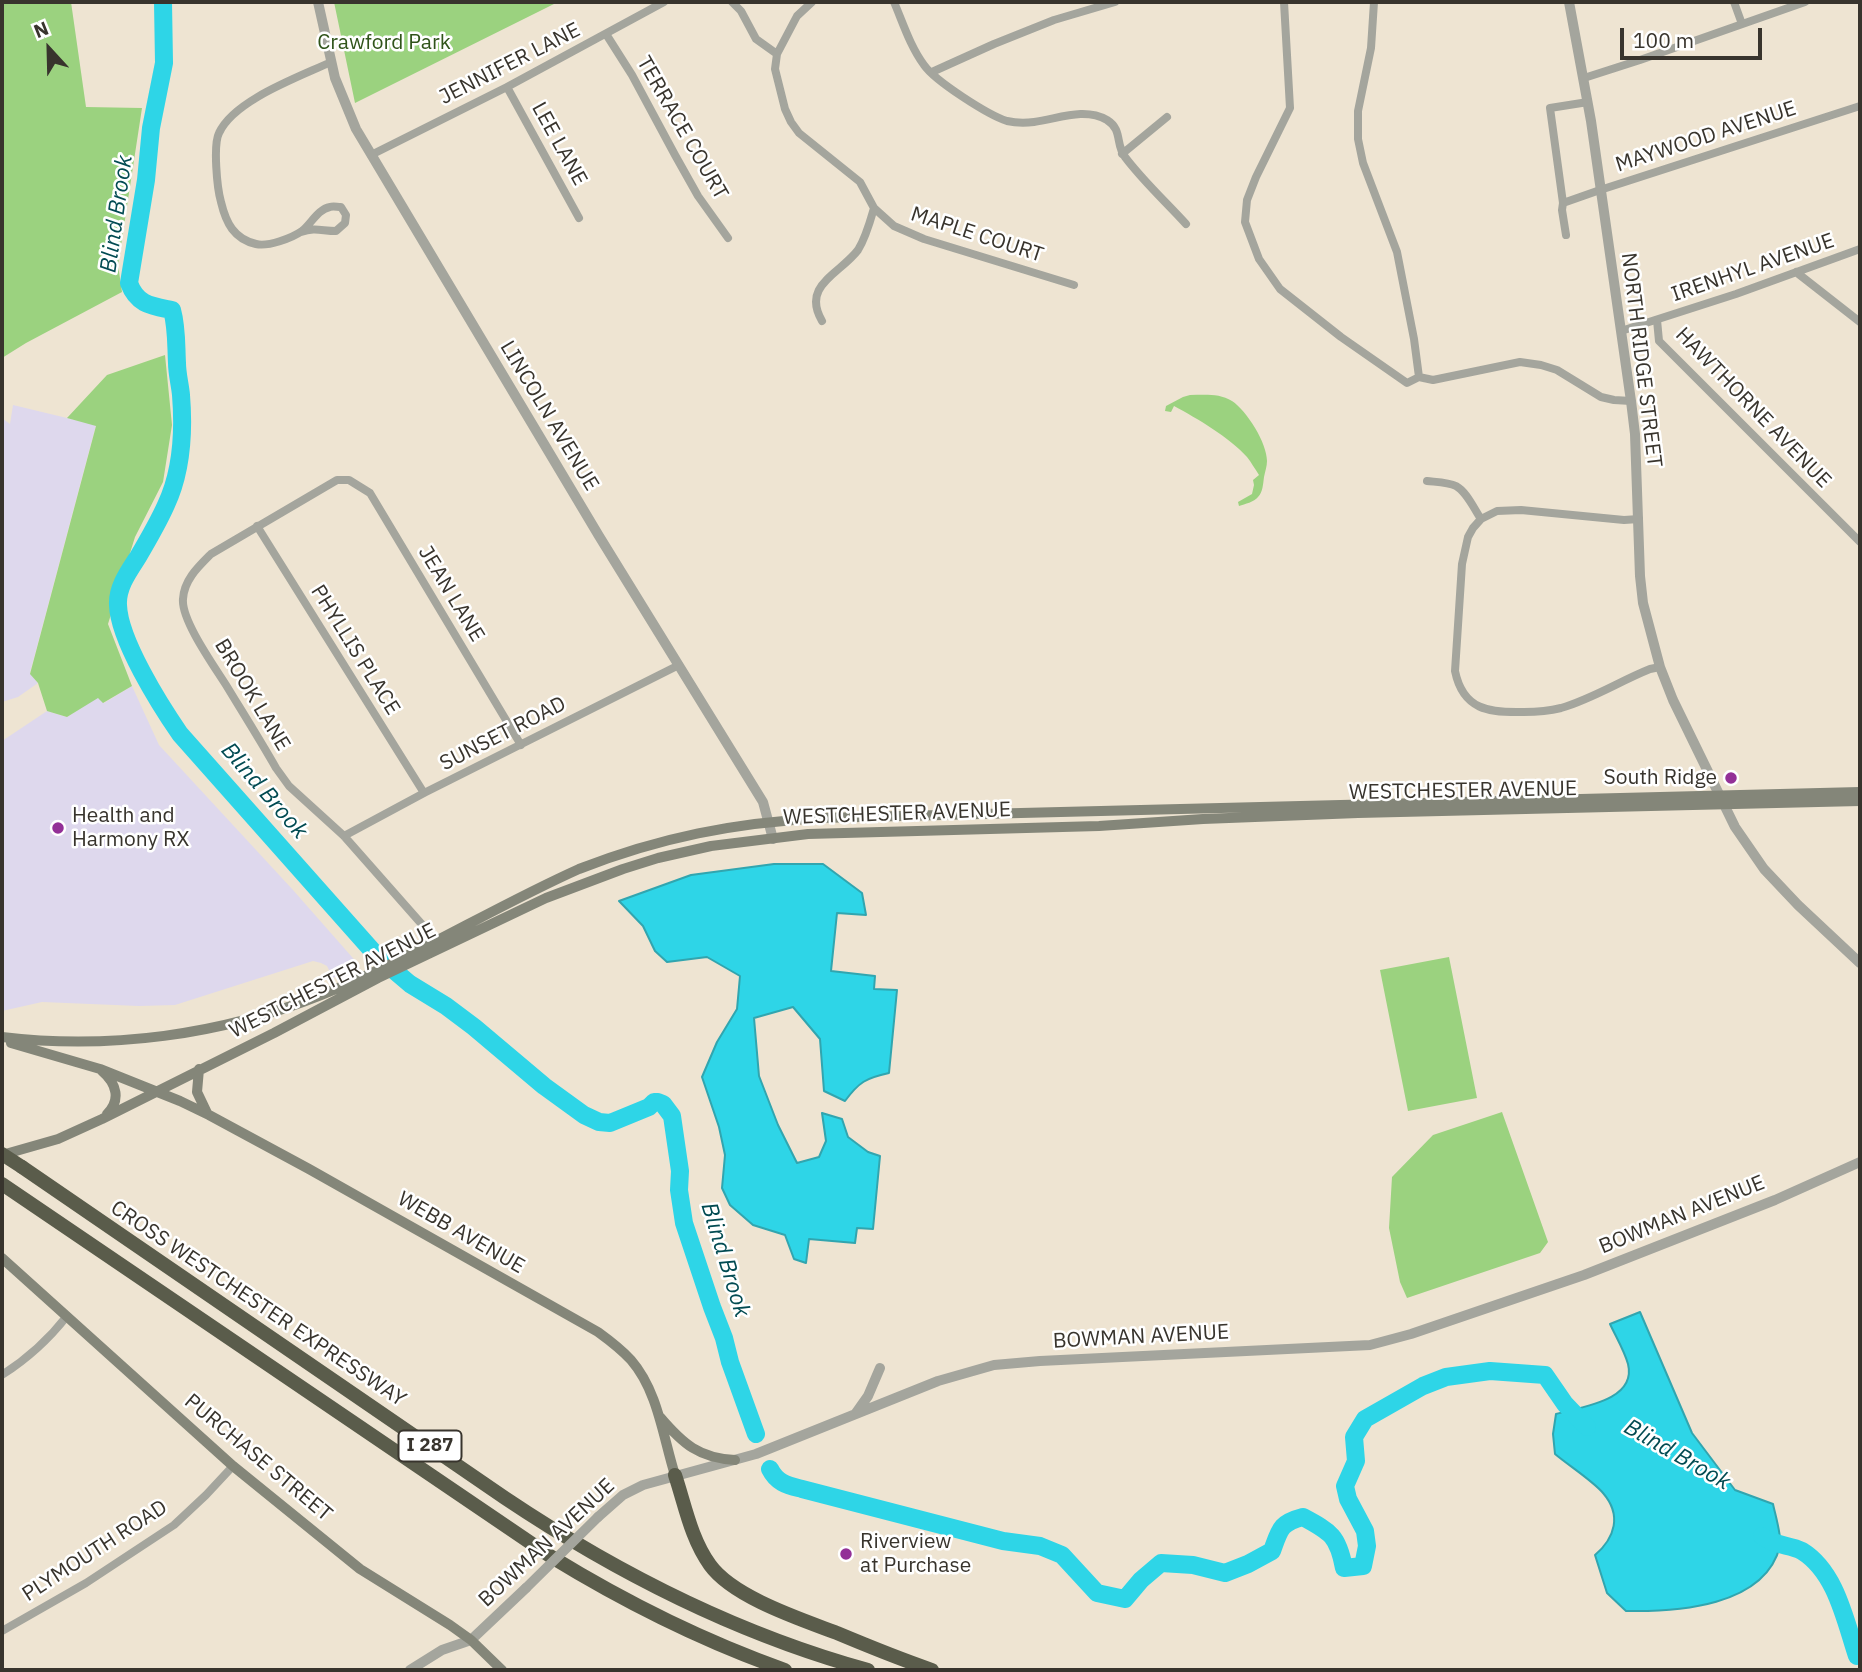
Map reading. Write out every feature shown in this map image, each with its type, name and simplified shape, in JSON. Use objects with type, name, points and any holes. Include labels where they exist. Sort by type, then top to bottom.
[{"type":"highway","name":"CROSS WESTCHESTER EXPRESSWAY","points":[[2,1154],[577,1545],[715,1616],[796,1647],[868,1670]]},
{"type":"highway","name":"I 287","points":[[2,1184],[534,1547],[595,1584],[657,1616],[785,1670]]},
{"type":"highway","points":[[675,1475],[697,1542],[709,1564],[724,1580],[739,1591],[805,1621],[932,1670]]},
{"type":"main road","name":"WESTCHESTER AVENUE","points":[[2,1154],[58,1139],[103,1119],[266,1037],[374,976],[437,945],[597,878],[692,850],[808,834],[1098,826],[1203,819],[1860,792]]},
{"type":"main road","name":"WESTCHESTER AVENUE","points":[[437,945],[548,883],[611,856],[678,837],[768,822],[821,818],[1721,799],[1860,800]]},
{"type":"main road","name":"WESTCHESTER AVENUE","points":[[2,1039],[110,1041],[178,1034],[277,1011],[374,976]]},
{"type":"main road","name":"WEBB AVENUE","points":[[2,1039],[100,1069],[209,1115],[597,1332],[622,1351],[649,1388],[675,1475]]},
{"type":"main road","points":[[100,1069],[111,1079],[116,1096],[114,1105],[103,1119]]},
{"type":"main road","points":[[199,1069],[197,1092],[209,1115]]},
{"type":"main road","name":"PURCHASE STREET","points":[[2,1258],[233,1466],[360,1569],[450,1625],[471,1640],[502,1670]]},
{"type":"main road","points":[[659,1415],[687,1445],[717,1459],[735,1460]]},
{"type":"street","name":"LINCOLN AVENUE","points":[[318,2],[331,62],[356,129],[549,453],[762,802],[773,839]]},
{"type":"street","name":"JENNIFER LANE","points":[[371,155],[507,87],[664,2]]},
{"type":"street","points":[[732,2],[741,11],[755,39],[777,54],[797,16],[812,2]]},
{"type":"street","points":[[894,2],[925,67],[950,88],[992,114],[1007,121],[1021,123],[1082,114],[1095,115],[1116,127],[1122,154],[1186,224]]},
{"type":"street","points":[[932,72],[1054,20],[1115,2]]},
{"type":"street","points":[[1284,2],[1290,108],[1256,177],[1247,200],[1245,222],[1252,244],[1266,271],[1280,289],[1298,305],[1407,383],[1419,377],[1433,380],[1520,362],[1558,370],[1601,397],[1631,401]]},
{"type":"street","points":[[1374,2],[1371,48],[1359,111],[1358,139],[1363,163],[1397,252],[1419,377]]},
{"type":"street","name":"NORTH RIDGE STREET","points":[[1569,2],[1588,102],[1631,401],[1643,603],[1660,667],[1682,721],[1735,827],[1763,869],[1860,963]]},
{"type":"street","points":[[1734,2],[1742,24]]},
{"type":"street","points":[[1584,78],[1805,2]]},
{"type":"street","name":"TERRACE COURT","points":[[606,34],[632,75],[692,186],[728,239]]},
{"type":"street","name":"MAPLE COURT","points":[[777,54],[775,69],[778,85],[791,122],[799,133],[860,183],[874,208],[894,226],[924,239],[1074,285]]},
{"type":"street","points":[[301,232],[330,206],[341,207],[346,215],[345,223],[336,231],[313,228],[274,244],[257,245],[234,234],[229,227],[219,195],[216,142],[219,132],[237,110],[331,62]]},
{"type":"street","name":"LEE LANE","points":[[507,87],[579,218]]},
{"type":"street","points":[[1566,235],[1550,108],[1588,102]]},
{"type":"street","name":"MAYWOOD AVENUE","points":[[1563,203],[1860,106]]},
{"type":"street","points":[[1122,154],[1167,117]]},
{"type":"street","points":[[822,321],[815,300],[819,288],[856,252],[865,238],[874,208]]},
{"type":"street","name":"IRENHYL AVENUE","points":[[1657,320],[1860,250]]},
{"type":"street","points":[[1796,272],[1860,321]]},
{"type":"street","name":"HAWTHORNE AVENUE","points":[[1621,331],[1657,320],[1659,341],[1860,542]]},
{"type":"street","name":"BROOK LANE","points":[[337,480],[211,554],[195,570],[185,587],[183,606],[200,642],[289,786],[344,836],[437,945]]},
{"type":"street","name":"JEAN LANE","points":[[337,480],[349,480],[370,493],[521,746]]},
{"type":"street","points":[[1427,481],[1456,486],[1481,519]]},
{"type":"street","points":[[1639,519],[1624,520],[1521,510],[1497,510],[1481,519],[1468,537],[1462,564],[1454,671],[1462,695],[1480,709],[1539,712],[1559,709],[1639,673],[1660,667]]},
{"type":"street","name":"PHYLLIS PLACE","points":[[257,526],[424,793]]},
{"type":"street","name":"SUNSET ROAD","points":[[344,836],[679,665]]},
{"type":"street","name":"BOWMAN AVENUE","points":[[471,1640],[614,1502],[632,1490],[654,1481],[756,1454],[938,1381],[994,1365],[1370,1345],[1387,1341],[1584,1275],[1775,1200],[1860,1162]]},
{"type":"street","points":[[2,1375],[27,1357],[67,1316]]},
{"type":"street","points":[[854,1415],[868,1396],[880,1368]]},
{"type":"street","name":"PLYMOUTH ROAD","points":[[2,1631],[86,1583],[174,1525],[233,1466]]},
{"type":"street","points":[[410,1670],[442,1650],[471,1640]]},
{"type":"shaded area","points":[[13,405],[96,425],[30,673],[38,683],[18,697],[2,702],[2,418],[10,424]]},
{"type":"shaded area","points":[[132,686],[159,745],[359,965],[333,978],[327,966],[313,961],[175,1005],[42,1002],[2,1011],[2,741],[47,711],[67,717],[98,697],[104,703]]},
{"type":"green space","points":[[2,2],[71,2],[86,107],[142,108],[118,265],[122,292],[2,358]]},
{"type":"green space","name":"Crawford Park","points":[[334,2],[558,2],[355,103]]},
{"type":"green space","points":[[165,355],[172,425],[163,482],[135,537],[108,624],[132,686],[103,703],[98,698],[67,717],[47,711],[38,683],[30,674],[96,426],[67,418],[107,375]]},
{"type":"green space","points":[[1190,395],[1227,398],[1244,412],[1255,428],[1264,445],[1267,461],[1262,490],[1254,500],[1239,506],[1238,502],[1252,494],[1253,480],[1259,475],[1240,450],[1213,429],[1174,406],[1171,412],[1165,411],[1166,406]]},
{"type":"green space","points":[[1449,957],[1477,1098],[1408,1111],[1380,970]]},
{"type":"green space","points":[[1502,1112],[1548,1242],[1540,1253],[1407,1298],[1400,1282],[1389,1228],[1392,1177],[1433,1135]]},
{"type":"water","points":[[774,864],[823,864],[862,893],[866,915],[837,913],[831,971],[875,976],[874,989],[897,990],[889,1073],[864,1082],[845,1101],[824,1091],[820,1039],[793,1007],[754,1018],[759,1076],[778,1125],[797,1163],[819,1157],[826,1141],[822,1113],[842,1119],[848,1137],[868,1152],[880,1156],[873,1229],[857,1228],[855,1243],[809,1239],[806,1263],[794,1259],[785,1235],[753,1225],[730,1205],[722,1188],[725,1155],[719,1127],[702,1077],[717,1042],[737,1009],[740,976],[707,957],[667,962],[655,951],[643,926],[619,901],[691,875]]},
{"type":"water","points":[[1640,1312],[1692,1433],[1735,1490],[1773,1504],[1780,1546],[1771,1566],[1757,1582],[1738,1594],[1716,1602],[1669,1610],[1626,1611],[1607,1593],[1595,1555],[1607,1541],[1614,1526],[1613,1510],[1609,1501],[1599,1488],[1555,1454],[1553,1434],[1556,1414],[1592,1405],[1616,1394],[1624,1386],[1628,1376],[1628,1364],[1610,1324]]},
{"type":"waterway","name":"Blind Brook","points":[[163,2],[164,63],[151,128],[146,180],[129,283],[141,300],[152,306],[172,310],[176,330],[182,437],[176,479],[166,505],[119,592],[118,605],[125,636],[152,690],[180,734],[377,956],[410,984],[474,1027],[544,1086],[584,1115],[599,1122],[610,1123],[649,1107],[654,1102],[663,1104],[672,1116],[684,1223],[756,1434]]},
{"type":"waterway","name":"Blind Brook","points":[[770,1469],[779,1480],[792,1486],[1003,1541],[1040,1546],[1062,1555],[1097,1593],[1125,1599],[1141,1580],[1161,1563],[1193,1565],[1225,1573],[1248,1564],[1272,1551],[1279,1532],[1285,1525],[1303,1517],[1332,1536],[1344,1568],[1363,1566],[1367,1546],[1365,1531],[1348,1499],[1345,1486],[1356,1461],[1354,1437],[1365,1419],[1423,1386],[1446,1377],[1490,1371],[1545,1375],[1565,1404],[1587,1427]]},
{"type":"waterway","name":"Blind Brook","points":[[1762,1536],[1802,1551],[1823,1571],[1838,1598],[1857,1656]]},
{"type":"place","name":"South Ridge","points":[[1731,778]]},
{"type":"place","name":"Health and Harmony RX","points":[[58,828]]},
{"type":"place","name":"Riverview at Purchase","points":[[846,1554]]}]
